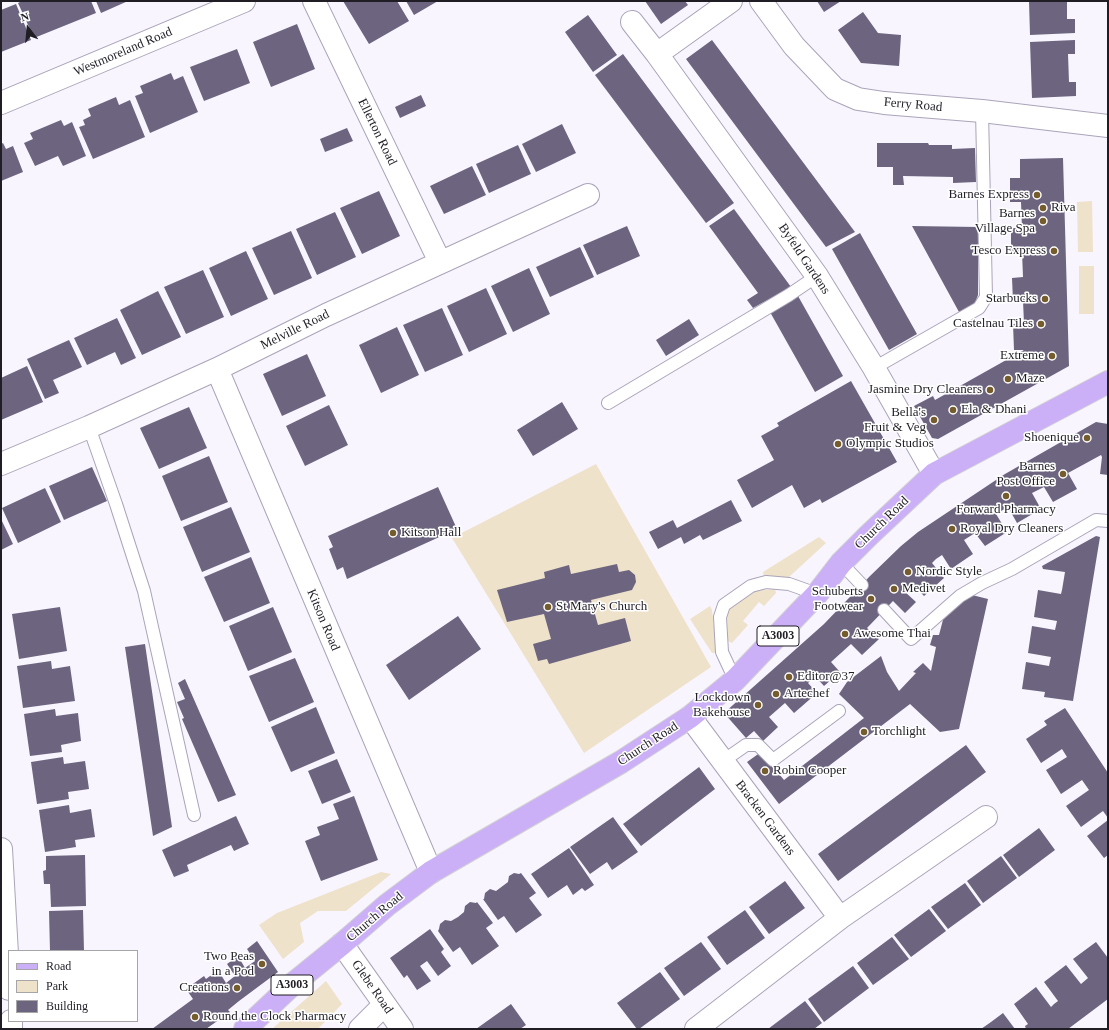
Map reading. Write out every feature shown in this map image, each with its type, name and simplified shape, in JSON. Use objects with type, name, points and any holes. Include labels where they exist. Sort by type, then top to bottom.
[{"type":"main road","name":"Church Road","points":[[245,1029],[294,983],[387,905],[431,872],[621,762],[690,717],[735,680],[817,594],[841,563],[934,474],[1108,382]]},
{"type":"street","name":"Westmoreland Road","points":[[1,103],[244,1]]},
{"type":"street","name":"Ellerton Road","points":[[314,1],[440,262]]},
{"type":"street","points":[[657,54],[731,1]]},
{"type":"street","name":"Ferry Road","points":[[761,1],[794,46],[835,88],[858,100],[1108,126]]},
{"type":"street","name":"Byfeld Gardens","points":[[632,22],[657,54],[817,276],[874,368],[934,474]]},
{"type":"street","name":"Melville Road","points":[[1,464],[89,427],[217,369],[319,318],[588,195]]},
{"type":"street","name":"Kitson Road","points":[[217,369],[431,872]]},
{"type":"street","name":"Bracken Gardens","points":[[690,717],[840,918]]},
{"type":"street","points":[[696,1029],[840,918],[986,817]]},
{"type":"street","points":[[1,849],[8,972]]},
{"type":"street","name":"Glebe Road","points":[[342,944],[402,1029]]},
{"type":"street","points":[[360,1029],[384,1005]]},
{"type":"lane","points":[[874,368],[979,308],[986,297],[982,112]]},
{"type":"lane","points":[[608,403],[789,295],[817,276]]},
{"type":"lane","points":[[89,427],[144,591],[194,815]]},
{"type":"lane","points":[[884,610],[911,639],[960,596],[982,583],[1012,569],[1096,520],[1108,521]]},
{"type":"lane","points":[[841,563],[862,585]]},
{"type":"lane","points":[[735,680],[722,652],[720,617],[724,606],[751,586],[766,582],[789,584],[817,594]]},
{"type":"lane","points":[[723,761],[746,745],[758,745],[773,760],[839,710]]},
{"type":"green space","points":[[1092,201],[1093,252],[1078,252],[1077,202]]},
{"type":"green space","points":[[1079,266],[1094,266],[1094,314],[1079,314]]},
{"type":"green space","points":[[596,464],[711,667],[584,753],[452,538]]},
{"type":"green space","points":[[819,537],[826,543],[789,577],[764,577],[763,572]]},
{"type":"green space","points":[[775,589],[776,593],[764,606],[759,602],[743,621],[748,625],[732,643],[728,641],[727,611],[754,591]]},
{"type":"green space","points":[[710,606],[712,610],[717,653],[712,653],[690,619]]},
{"type":"green space","points":[[381,872],[391,874],[346,911],[318,911],[300,923],[304,942],[283,959],[259,925],[277,913]]},
{"type":"green space","points":[[326,981],[342,1004],[318,1029],[272,1029]]},
{"type":"building","points":[[22,1],[91,1],[96,13],[34,38],[18,3]]},
{"type":"building","points":[[96,1],[128,1],[101,13]]},
{"type":"building","points":[[343,1],[397,1],[409,21],[369,44]]},
{"type":"building","points":[[406,1],[438,1],[414,15]]},
{"type":"building","points":[[645,1],[685,1],[688,5],[661,24]]},
{"type":"building","points":[[817,1],[841,1],[824,12]]},
{"type":"building","points":[[1029,1],[1067,1],[1067,19],[1075,19],[1075,33],[1030,35]]},
{"type":"building","points":[[16,4],[31,40],[1,52],[1,10]]},
{"type":"building","points":[[863,12],[878,33],[901,35],[899,66],[861,63],[838,30]]},
{"type":"building","points":[[588,15],[617,55],[593,72],[565,32]]},
{"type":"building","points":[[297,24],[315,69],[271,87],[253,42]]},
{"type":"building","points":[[712,40],[855,232],[826,247],[799,211],[686,59]]},
{"type":"building","points":[[1075,40],[1075,54],[1068,54],[1069,82],[1076,82],[1076,96],[1032,98],[1030,42]]},
{"type":"building","points":[[237,49],[250,83],[204,101],[190,67]]},
{"type":"building","points":[[623,54],[734,203],[706,223],[595,75]]},
{"type":"building","points":[[171,73],[174,80],[183,76],[198,112],[150,133],[135,96],[143,93],[140,86]]},
{"type":"building","points":[[421,95],[426,106],[400,118],[395,107]]},
{"type":"building","points":[[116,97],[119,105],[130,100],[145,137],[93,159],[79,127],[85,125],[83,120],[91,116],[88,109]]},
{"type":"building","points":[[61,120],[64,126],[72,122],[86,156],[63,166],[58,156],[35,166],[24,143],[33,139],[30,133]]},
{"type":"building","points":[[562,124],[576,153],[536,172],[522,144]]},
{"type":"building","points":[[347,128],[353,141],[325,152],[320,139]]},
{"type":"building","points":[[3,143],[6,149],[13,146],[23,172],[1,181],[1,144]]},
{"type":"building","points":[[877,143],[928,143],[929,145],[952,145],[952,149],[975,148],[976,182],[953,183],[953,177],[903,176],[904,185],[893,185],[893,167],[877,167]]},
{"type":"building","points":[[518,145],[531,174],[489,193],[476,164]]},
{"type":"building","points":[[1063,158],[1069,366],[938,439],[932,438],[914,406],[933,396],[935,400],[1024,350],[1014,350],[1013,324],[1024,323],[1023,301],[1013,301],[1012,278],[1023,277],[1022,252],[1011,252],[1011,228],[1022,228],[1021,202],[1010,202],[1010,178],[1020,178],[1020,159]]},
{"type":"building","points":[[472,166],[486,195],[444,214],[430,186]]},
{"type":"building","points":[[379,191],[400,236],[362,254],[340,208]]},
{"type":"building","points":[[734,209],[791,287],[753,308],[747,300],[758,293],[709,226]]},
{"type":"building","points":[[335,212],[356,257],[317,275],[296,229]]},
{"type":"building","points":[[627,226],[640,256],[597,275],[583,245]]},
{"type":"building","points":[[912,226],[978,227],[978,295],[975,303],[959,312]]},
{"type":"building","points":[[291,231],[312,278],[274,295],[252,248]]},
{"type":"building","points":[[860,233],[917,334],[889,350],[832,249]]},
{"type":"building","points":[[580,247],[594,277],[550,297],[536,267]]},
{"type":"building","points":[[246,251],[268,299],[231,316],[209,268]]},
{"type":"building","points":[[529,268],[550,314],[513,332],[491,286]]},
{"type":"building","points":[[203,270],[224,317],[186,334],[164,287]]},
{"type":"building","points":[[486,288],[507,334],[469,352],[447,306]]},
{"type":"building","points":[[158,291],[181,337],[142,355],[120,310]]},
{"type":"building","points":[[798,296],[843,376],[815,392],[770,312]]},
{"type":"building","points":[[442,308],[463,355],[425,372],[403,325]]},
{"type":"building","points":[[117,318],[136,358],[121,365],[115,352],[87,365],[74,338]]},
{"type":"building","points":[[689,319],[699,335],[666,356],[656,340]]},
{"type":"building","points":[[397,327],[419,375],[381,393],[359,345]]},
{"type":"building","points":[[69,340],[82,367],[53,380],[59,393],[45,399],[27,359]]},
{"type":"building","points":[[307,354],[326,396],[282,416],[263,374]]},
{"type":"building","points":[[27,366],[43,402],[1,420],[1,378]]},
{"type":"building","name":"Olympic Studios","points":[[851,381],[897,462],[822,503],[820,499],[804,508],[792,485],[752,508],[737,480],[774,460],[761,436],[779,426],[777,423]]},
{"type":"building","points":[[562,402],[578,429],[533,456],[517,430]]},
{"type":"building","points":[[329,405],[348,445],[305,466],[286,426]]},
{"type":"building","points":[[189,407],[207,448],[159,469],[140,428]]},
{"type":"building","points":[[1096,422],[1108,424],[1108,475],[1100,474],[1101,455],[1068,473],[1077,489],[1053,502],[1044,487],[1032,493],[1041,509],[1017,523],[1008,507],[996,514],[1007,532],[985,546],[975,533],[964,540],[973,554],[951,569],[942,555],[936,559],[932,563],[944,578],[924,596],[912,583],[904,591],[916,602],[905,613],[893,601],[867,628],[879,639],[862,655],[851,644],[831,662],[840,672],[824,686],[815,676],[808,683],[817,693],[794,713],[785,703],[769,717],[778,727],[763,741],[754,731],[746,738],[724,713],[824,624],[870,576],[918,532],[1005,474]]},
{"type":"building","points":[[209,456],[228,502],[181,521],[162,476]]},
{"type":"building","points":[[92,467],[107,501],[64,520],[49,486]]},
{"type":"building","name":"Kitson Hall","points":[[438,487],[457,529],[347,579],[343,567],[337,570],[329,549],[333,547],[328,536]]},
{"type":"building","points":[[45,488],[61,522],[18,543],[2,508]]},
{"type":"building","points":[[731,500],[742,521],[703,540],[700,535],[684,544],[681,537],[658,549],[649,532],[673,520],[677,528]]},
{"type":"building","points":[[231,507],[250,552],[202,572],[183,527]]},
{"type":"building","points":[[1,519],[13,544],[1,550]]},
{"type":"building","points":[[1096,536],[1100,537],[1073,701],[1044,697],[1045,692],[1022,689],[1026,662],[1049,666],[1051,657],[1028,653],[1032,626],[1055,630],[1057,621],[1034,617],[1038,590],[1061,594],[1065,572],[1043,569],[1042,566]]},
{"type":"building","points":[[251,557],[270,603],[224,622],[204,577]]},
{"type":"building","name":"St Mary's Church","points":[[617,564],[619,572],[629,570],[635,575],[636,582],[632,590],[591,600],[598,625],[625,618],[631,641],[549,664],[547,659],[538,661],[533,644],[551,639],[544,614],[507,622],[497,590],[545,578],[544,572],[569,565],[571,574]]},
{"type":"building","points":[[972,595],[988,599],[959,729],[940,732],[910,704],[779,804],[747,762],[761,752],[784,780],[864,718],[839,694],[847,682],[881,656],[887,672],[899,691],[916,673],[913,672],[923,663],[931,671],[936,647],[930,645],[933,635],[939,635],[944,616]]},
{"type":"building","points":[[60,607],[67,651],[19,659],[12,614]]},
{"type":"building","points":[[273,607],[292,652],[248,671],[229,626]]},
{"type":"building","points":[[458,616],[481,649],[409,700],[386,665]]},
{"type":"building","points":[[145,644],[172,827],[153,836],[125,647]]},
{"type":"building","points":[[295,658],[314,702],[269,722],[249,676]]},
{"type":"building","points":[[51,661],[52,669],[70,666],[75,701],[23,708],[17,666]]},
{"type":"building","points":[[185,679],[236,795],[218,802],[182,719],[184,718],[177,702],[185,699],[178,683]]},
{"type":"building","points":[[316,707],[335,753],[291,772],[271,727]]},
{"type":"building","points":[[1065,708],[1108,773],[1108,818],[1103,811],[1081,827],[1066,806],[1089,790],[1082,780],[1061,794],[1046,770],[1067,757],[1062,749],[1041,763],[1026,739],[1047,725],[1044,721]]},
{"type":"building","points":[[55,709],[56,716],[78,713],[81,741],[61,745],[62,752],[30,756],[24,714]]},
{"type":"building","points":[[966,745],[986,772],[838,881],[818,854]]},
{"type":"building","points":[[63,757],[64,764],[85,761],[89,789],[68,792],[69,799],[37,804],[31,762]]},
{"type":"building","points":[[337,759],[351,792],[322,804],[308,771]]},
{"type":"building","points":[[699,767],[715,789],[641,846],[623,824]]},
{"type":"building","points":[[354,796],[378,860],[321,881],[305,841],[320,835],[317,827],[339,819],[333,804]]},
{"type":"building","points":[[69,805],[70,813],[91,809],[95,837],[75,840],[76,847],[45,852],[39,810]]},
{"type":"building","points":[[236,816],[249,844],[234,851],[231,845],[187,865],[189,871],[174,877],[162,850]]},
{"type":"building","points":[[613,817],[638,852],[612,870],[607,862],[590,874],[570,847]]},
{"type":"building","points":[[1108,820],[1108,855],[1104,858],[1087,836]]},
{"type":"building","points":[[1039,828],[1055,850],[1019,877],[1003,855]]},
{"type":"building","points":[[569,848],[594,885],[585,891],[582,888],[573,895],[567,885],[548,898],[531,874]]},
{"type":"building","points":[[85,855],[86,906],[51,907],[50,884],[44,884],[43,871],[46,870],[46,856]]},
{"type":"building","points":[[1001,856],[1017,878],[983,903],[967,881]]},
{"type":"building","points":[[514,873],[521,873],[536,893],[529,898],[542,915],[516,933],[504,916],[498,920],[483,899],[485,893],[490,889],[496,891],[508,882],[509,876]]},
{"type":"building","points":[[785,881],[805,908],[769,934],[749,907]]},
{"type":"building","points":[[965,883],[981,905],[948,929],[931,907]]},
{"type":"building","points":[[470,902],[477,902],[493,923],[486,928],[499,946],[472,965],[460,947],[453,952],[438,931],[440,924],[445,920],[451,921],[458,917],[464,912],[465,906]]},
{"type":"building","points":[[929,909],[946,931],[911,957],[894,935]]},
{"type":"building","points":[[83,910],[84,950],[50,950],[49,911]]},
{"type":"building","points":[[745,910],[765,938],[727,965],[707,937]]},
{"type":"building","points":[[430,929],[444,949],[441,952],[451,966],[438,976],[427,961],[420,966],[431,981],[417,990],[407,975],[404,978],[390,958]]},
{"type":"building","points":[[892,937],[909,959],[873,985],[857,963]]},
{"type":"building","points":[[257,941],[278,972],[228,1010],[230,1012],[206,1029],[152,1029],[193,999],[186,989],[204,976],[206,979],[218,970],[226,983],[235,976],[227,964],[238,956],[245,968],[255,961],[247,949]]},
{"type":"building","points":[[701,942],[721,969],[684,996],[664,968]]},
{"type":"building","points":[[1096,942],[1108,958],[1108,999],[1068,1029],[1026,1029],[1025,1026],[1028,1024],[1014,1004],[1036,987],[1051,1007],[1058,1001],[1044,982],[1066,965],[1081,984],[1088,978],[1073,959]]},
{"type":"building","points":[[853,966],[869,988],[824,1022],[808,999]]},
{"type":"building","points":[[660,972],[680,999],[637,1029],[617,1003]]},
{"type":"building","points":[[805,1001],[822,1023],[814,1029],[768,1029]]},
{"type":"building","points":[[511,1004],[526,1025],[520,1029],[476,1029]]},
{"type":"building","points":[[1003,1013],[1015,1029],[981,1029],[991,1022]]},
{"type":"place","name":"Barnes Express","points":[[1037,195]]},
{"type":"place","name":"Riva","points":[[1043,208]]},
{"type":"place","name":"Barnes Village Spa","points":[[1043,221]]},
{"type":"place","name":"Tesco Express","points":[[1054,251]]},
{"type":"place","name":"Starbucks","points":[[1045,299]]},
{"type":"place","name":"Castelnau Tiles","points":[[1041,324]]},
{"type":"place","name":"Extreme","points":[[1052,356]]},
{"type":"place","name":"Maze","points":[[1008,379]]},
{"type":"place","name":"Jasmine Dry Cleaners","points":[[990,390]]},
{"type":"place","name":"Ela & Dhani","points":[[953,410]]},
{"type":"place","name":"Bella's Fruit & Veg","points":[[934,420]]},
{"type":"place","name":"Shoenique","points":[[1087,438]]},
{"type":"place","name":"Olympic Studios","points":[[838,444]]},
{"type":"place","name":"Barnes Post Office","points":[[1063,474]]},
{"type":"place","name":"Forward Pharmacy","points":[[1006,496]]},
{"type":"place","name":"Royal Dry Cleaners","points":[[952,529]]},
{"type":"place","name":"Kitson Hall","points":[[393,533]]},
{"type":"place","name":"Nordic Style","points":[[908,572]]},
{"type":"place","name":"Medivet","points":[[894,589]]},
{"type":"place","name":"Schuberts Footwear","points":[[871,599]]},
{"type":"place","name":"St Mary's Church","points":[[548,607]]},
{"type":"place","name":"Awesome Thai","points":[[845,634]]},
{"type":"place","name":"Editor@37","points":[[789,677]]},
{"type":"place","name":"Artechef","points":[[776,694]]},
{"type":"place","name":"Lockdown Bakehouse","points":[[758,705]]},
{"type":"place","name":"Torchlight","points":[[864,732]]},
{"type":"place","name":"Robin Cooper","points":[[765,771]]},
{"type":"place","name":"Two Peas in a Pod","points":[[262,964]]},
{"type":"place","name":"Creations","points":[[237,988]]},
{"type":"place","name":"Round the Clock Pharmacy","points":[[195,1017]]}]
